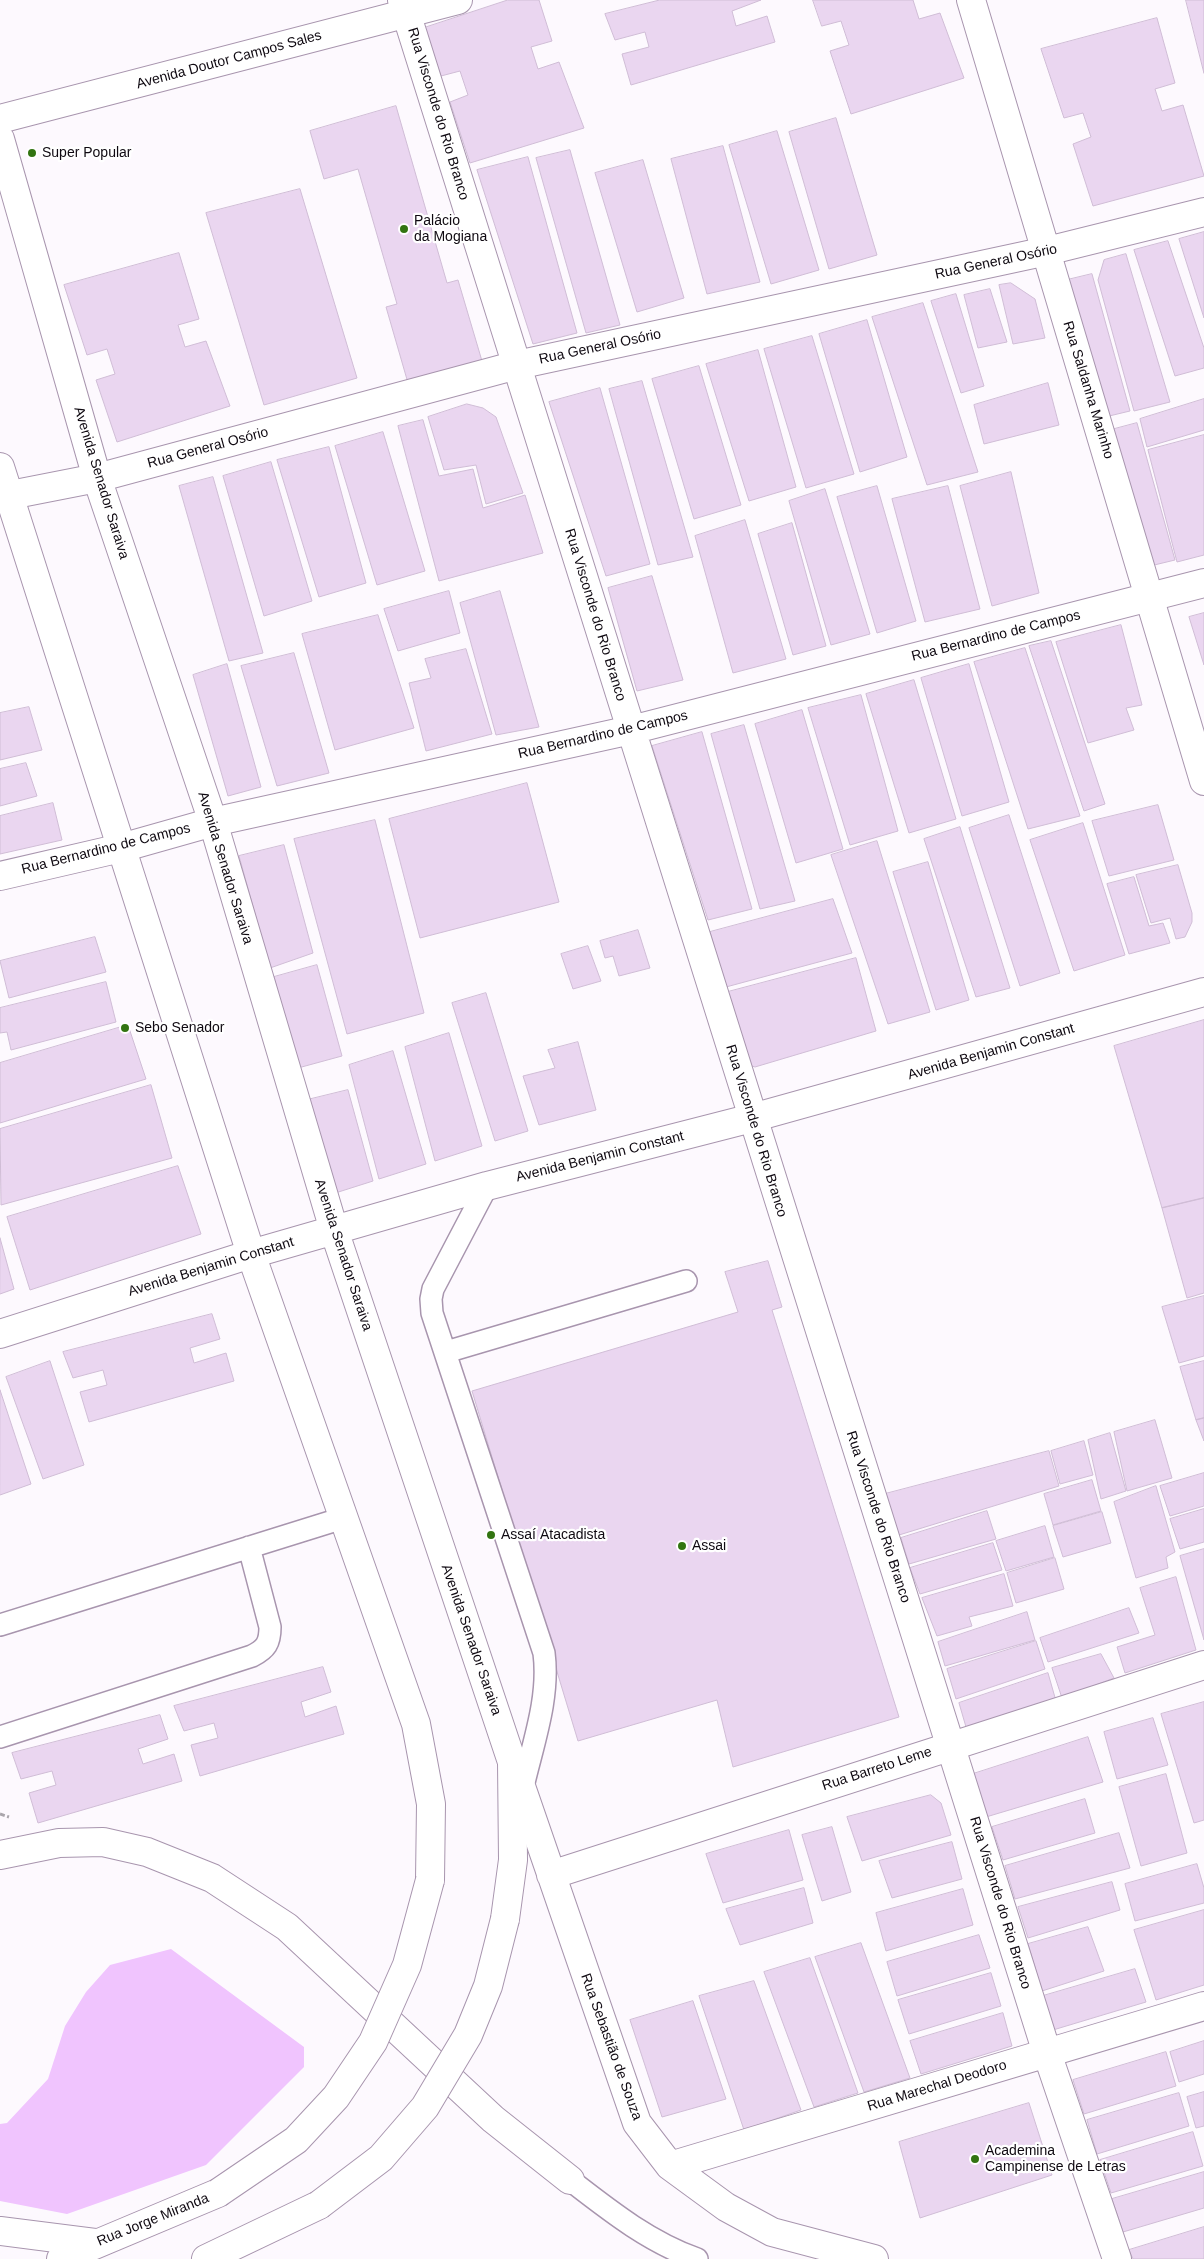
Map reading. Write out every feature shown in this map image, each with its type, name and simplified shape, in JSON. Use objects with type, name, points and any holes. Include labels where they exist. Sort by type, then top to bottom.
[{"type":"street","name":"Avenida Doutor Campos Sales","points":[[0,120],[404,7],[458,0]]},
{"type":"street","name":"Rua Saldanha Marinho","points":[[971,0],[1204,780]]},
{"type":"street","name":"Rua Visconde do Rio Branco","points":[[404,7],[1047,2053],[1117,2259]]},
{"type":"street","name":"Avenida Senador Saraiva","points":[[0,139],[98,478],[212,822],[334,1230],[512,1762],[513,1860],[505,1919],[488,1986],[468,2035],[425,2107],[381,2158],[320,2206],[206,2259]]},
{"type":"street","name":"Rua General Osório","points":[[4,496],[98,478],[517,365],[1047,251],[1204,212]]},
{"type":"street","points":[[0,467],[4,496],[121,848],[251,1254],[343,1518]]},
{"type":"street","name":"Rua Bernardino de Campos","points":[[0,876],[121,848],[212,822],[631,730],[1204,583]]},
{"type":"street","name":"Avenida Benjamin Constant","points":[[0,1334],[251,1254],[487,1186],[752,1118],[1204,992]]},
{"type":"street","name":"Rua Jorge Miranda","points":[[61,2259],[218,2194],[296,2140],[336,2097],[373,2042],[407,1965],[430,1880],[431,1804],[416,1724],[343,1518]]},
{"type":"street","name":"Rua Barreto Leme","points":[[551,1875],[1204,1665]]},
{"type":"street","name":"Rua Sebastião de Souza","points":[[512,1762],[637,2123],[670,2166],[726,2207],[772,2232],[874,2259]]},
{"type":"street","points":[[0,1855],[59,1844],[103,1842],[148,1852],[212,1878],[287,1927],[493,2119],[570,2180]]},
{"type":"street","name":"Rua Marechal Deodoro","points":[[670,2166],[1204,2006]]},
{"type":"street","points":[[0,2231],[96,2244]]},
{"type":"lane","points":[[487,1186],[433,1289],[431,1299],[432,1313],[544,1653],[546,1671],[545,1693],[522,1791]]},
{"type":"lane","points":[[446,1352],[686,1281]]},
{"type":"lane","points":[[0,1625],[343,1518]]},
{"type":"lane","points":[[0,1737],[252,1656],[264,1650],[270,1640],[270,1627],[249,1547]]},
{"type":"lane","points":[[570,2180],[626,2223],[681,2253],[697,2259]]},
{"type":"shaded area","points":[[171,1949],[304,2047],[304,2067],[206,2165],[67,2214],[0,2201],[0,2124],[7,2123],[48,2079],[65,2026],[86,1992],[110,1965]]},
{"type":"building","points":[[508,0],[539,0],[552,41],[531,47],[538,69],[559,62],[584,128],[470,163],[450,102],[468,95],[460,71],[441,76],[424,28]]},
{"type":"building","points":[[660,0],[761,0],[732,11],[736,26],[767,16],[775,42],[631,85],[622,54],[649,47],[645,32],[615,40],[605,14]]},
{"type":"building","points":[[813,0],[913,0],[919,19],[940,13],[964,78],[851,114],[830,51],[849,45],[841,21],[822,26]]},
{"type":"building","points":[[1186,0],[1204,0],[1204,73]]},
{"type":"building","points":[[1157,18],[1175,83],[1155,89],[1162,111],[1183,105],[1204,176],[1093,206],[1073,144],[1091,137],[1083,113],[1064,118],[1041,49]]},
{"type":"building","name":"Palácio da Mogiana","points":[[396,106],[447,283],[458,280],[482,361],[408,383],[386,307],[397,304],[358,169],[324,179],[310,131]]},
{"type":"building","points":[[836,118],[877,255],[829,269],[789,132]]},
{"type":"building","points":[[777,131],[819,270],[771,284],[729,145]]},
{"type":"building","points":[[723,146],[760,282],[707,294],[671,159]]},
{"type":"building","points":[[570,150],[620,325],[586,333],[536,158]]},
{"type":"building","points":[[528,157],[577,333],[533,344],[477,170]]},
{"type":"building","points":[[643,160],[684,298],[637,312],[595,173]]},
{"type":"building","points":[[300,189],[357,378],[264,405],[206,213]]},
{"type":"building","points":[[1204,232],[1204,318],[1179,239]]},
{"type":"building","points":[[1168,241],[1204,348],[1204,368],[1175,376],[1134,250]]},
{"type":"building","points":[[179,253],[199,319],[178,325],[185,347],[206,341],[230,406],[117,442],[96,380],[115,374],[107,349],[87,355],[64,285]]},
{"type":"building","points":[[1126,254],[1170,402],[1134,411],[1098,280],[1104,260]]},
{"type":"building","points":[[1092,274],[1130,411],[1105,417],[1063,281]]},
{"type":"building","points":[[1011,283],[1035,299],[1045,338],[1013,344],[999,285]]},
{"type":"building","points":[[990,289],[1007,342],[978,348],[964,295]]},
{"type":"building","points":[[956,294],[984,386],[961,393],[931,301]]},
{"type":"building","points":[[923,303],[978,472],[927,485],[872,317]]},
{"type":"building","points":[[867,320],[907,457],[860,472],[819,334]]},
{"type":"building","points":[[812,336],[854,474],[806,488],[764,349]]},
{"type":"building","points":[[758,350],[796,487],[749,501],[706,364]]},
{"type":"building","points":[[699,366],[741,505],[694,519],[652,379]]},
{"type":"building","points":[[642,381],[693,557],[658,565],[609,389]]},
{"type":"building","points":[[1048,383],[1059,425],[984,444],[974,405]]},
{"type":"building","points":[[600,388],[650,564],[606,576],[549,402]]},
{"type":"building","points":[[1204,399],[1204,430],[1147,447],[1140,419]]},
{"type":"building","points":[[467,404],[483,408],[496,417],[523,493],[486,504],[476,465],[444,470],[428,417]]},
{"type":"building","points":[[423,420],[439,476],[473,469],[483,508],[525,495],[543,553],[439,581],[398,426]]},
{"type":"building","points":[[1137,423],[1175,560],[1146,567],[1107,431]]},
{"type":"building","points":[[383,432],[425,571],[377,585],[335,446]]},
{"type":"building","points":[[1204,435],[1204,555],[1177,562],[1148,450]]},
{"type":"building","points":[[329,447],[366,583],[319,597],[277,460]]},
{"type":"building","points":[[271,462],[312,601],[264,616],[223,476]]},
{"type":"building","points":[[1011,472],[1039,593],[992,606],[960,486]]},
{"type":"building","points":[[213,477],[263,653],[229,661],[179,486]]},
{"type":"building","points":[[877,486],[916,621],[877,633],[837,497]]},
{"type":"building","points":[[948,486],[980,609],[925,622],[892,499]]},
{"type":"building","points":[[825,489],[870,634],[831,645],[789,501]]},
{"type":"building","points":[[745,520],[786,659],[733,673],[695,536]]},
{"type":"building","points":[[792,523],[826,646],[793,655],[758,534]]},
{"type":"building","points":[[652,576],[683,680],[637,691],[608,588]]},
{"type":"building","points":[[449,591],[460,633],[398,651],[384,609]]},
{"type":"building","points":[[500,591],[539,727],[496,735],[460,603]]},
{"type":"building","points":[[1204,613],[1204,665],[1189,617]]},
{"type":"building","points":[[378,615],[414,728],[335,750],[302,634]]},
{"type":"building","points":[[1121,625],[1142,705],[1126,708],[1134,730],[1088,743],[1056,642]]},
{"type":"building","points":[[1051,641],[1105,804],[1084,811],[1029,646]]},
{"type":"building","points":[[1025,648],[1080,816],[1028,829],[974,662]]},
{"type":"building","points":[[466,649],[492,734],[426,751],[409,683],[431,678],[425,659]]},
{"type":"building","points":[[294,653],[329,773],[277,786],[241,666]]},
{"type":"building","points":[[227,664],[261,787],[228,796],[193,675]]},
{"type":"building","points":[[969,664],[1009,802],[962,816],[921,678]]},
{"type":"building","points":[[914,680],[956,819],[909,833],[866,694]]},
{"type":"building","points":[[861,695],[898,831],[850,845],[808,708]]},
{"type":"building","points":[[29,707],[42,750],[0,760],[0,713]]},
{"type":"building","points":[[802,710],[843,849],[796,863],[755,724]]},
{"type":"building","points":[[744,725],[795,901],[760,909],[711,734]]},
{"type":"building","points":[[702,732],[752,909],[708,920],[652,746]]},
{"type":"building","points":[[26,763],[37,796],[0,806],[0,769]]},
{"type":"building","points":[[527,783],[559,902],[420,938],[389,819]]},
{"type":"building","points":[[53,803],[62,840],[0,854],[0,816]]},
{"type":"building","points":[[1158,805],[1174,860],[1109,876],[1092,821]]},
{"type":"building","points":[[1009,815],[1060,973],[1020,986],[969,828]]},
{"type":"building","points":[[375,820],[424,1013],[347,1034],[294,839]]},
{"type":"building","points":[[1083,823],[1125,955],[1074,971],[1030,840]]},
{"type":"building","points":[[960,827],[1010,988],[976,997],[924,839]]},
{"type":"building","points":[[877,841],[930,1012],[888,1024],[831,855]]},
{"type":"building","points":[[284,845],[313,953],[270,968],[239,856]]},
{"type":"building","points":[[928,862],[969,1000],[936,1010],[893,872]]},
{"type":"building","points":[[1178,865],[1192,913],[1192,922],[1185,937],[1176,939],[1170,918],[1151,923],[1136,875]]},
{"type":"building","points":[[1134,877],[1149,926],[1163,923],[1170,943],[1129,954],[1107,884]]},
{"type":"building","points":[[833,899],[852,953],[726,987],[710,932]]},
{"type":"building","points":[[638,930],[650,968],[619,976],[613,956],[605,958],[600,941]]},
{"type":"building","points":[[95,937],[106,972],[9,998],[0,961]]},
{"type":"building","points":[[588,946],[601,981],[573,989],[561,954]]},
{"type":"building","points":[[856,958],[876,1031],[755,1067],[743,1063],[724,993]]},
{"type":"building","points":[[317,965],[342,1056],[298,1068],[274,977]]},
{"type":"building","points":[[106,982],[116,1022],[11,1050],[7,1032],[0,1033],[0,1008]]},
{"type":"building","points":[[486,993],[528,1131],[495,1141],[452,1003]]},
{"type":"building","points":[[1204,1020],[1204,1198],[1162,1208],[1114,1046]]},
{"type":"building","points":[[128,1025],[146,1079],[0,1123],[0,1063]]},
{"type":"building","points":[[449,1033],[482,1146],[435,1161],[405,1047]]},
{"type":"building","points":[[578,1042],[596,1110],[539,1125],[523,1076],[555,1068],[548,1050]]},
{"type":"building","points":[[393,1051],[426,1164],[379,1179],[349,1065]]},
{"type":"building","points":[[151,1085],[172,1158],[1,1205],[0,1129]]},
{"type":"building","points":[[348,1090],[373,1181],[329,1195],[303,1101]]},
{"type":"building","points":[[178,1166],[201,1234],[30,1290],[7,1217]]},
{"type":"building","points":[[1204,1198],[1204,1293],[1187,1298],[1162,1208]]},
{"type":"building","points":[[0,1238],[14,1289],[0,1294]]},
{"type":"building","name":"Assai","points":[[768,1261],[782,1307],[772,1310],[899,1717],[733,1767],[717,1700],[578,1741],[472,1391],[738,1312],[725,1272]]},
{"type":"building","points":[[1204,1296],[1204,1356],[1179,1363],[1162,1307]]},
{"type":"building","points":[[212,1314],[220,1339],[190,1348],[194,1363],[226,1353],[234,1381],[89,1422],[80,1392],[107,1385],[103,1370],[73,1378],[63,1352]]},
{"type":"building","points":[[50,1361],[84,1465],[43,1479],[6,1377]]},
{"type":"building","points":[[1204,1361],[1204,1418],[1196,1420],[1180,1367]]},
{"type":"building","points":[[0,1390],[31,1484],[0,1495]]},
{"type":"building","points":[[1204,1418],[1204,1441],[1196,1420]]},
{"type":"building","points":[[1155,1420],[1172,1478],[1127,1491],[1114,1432]]},
{"type":"building","points":[[1110,1433],[1126,1491],[1101,1499],[1088,1440]]},
{"type":"building","points":[[1084,1441],[1093,1475],[1060,1484],[1051,1451]]},
{"type":"building","points":[[1049,1451],[1059,1486],[899,1535],[885,1494]]},
{"type":"building","points":[[1204,1473],[1204,1506],[1170,1516],[1160,1486]]},
{"type":"building","points":[[1092,1480],[1101,1511],[1053,1525],[1044,1494]]},
{"type":"building","points":[[1156,1486],[1175,1552],[1166,1557],[1168,1568],[1136,1578],[1114,1502]]},
{"type":"building","points":[[1204,1509],[1204,1542],[1180,1549],[1170,1519]]},
{"type":"building","points":[[987,1511],[996,1539],[909,1564],[901,1538]]},
{"type":"building","points":[[1102,1512],[1111,1543],[1063,1557],[1053,1526]]},
{"type":"building","points":[[1045,1526],[1054,1557],[1006,1571],[996,1541]]},
{"type":"building","points":[[993,1543],[1002,1570],[920,1594],[910,1568]]},
{"type":"building","points":[[1204,1549],[1204,1640],[1180,1556]]},
{"type":"building","points":[[1055,1558],[1064,1589],[1016,1603],[1007,1573]]},
{"type":"building","points":[[1004,1574],[1013,1606],[969,1617],[972,1626],[937,1636],[922,1598]]},
{"type":"building","points":[[1176,1577],[1196,1650],[1125,1673],[1117,1647],[1155,1635],[1140,1588]]},
{"type":"building","points":[[1129,1608],[1139,1633],[1048,1662],[1040,1638]]},
{"type":"building","points":[[1027,1612],[1035,1640],[945,1666],[938,1642]]},
{"type":"building","points":[[1036,1641],[1045,1669],[956,1699],[947,1669]]},
{"type":"building","points":[[1101,1654],[1114,1678],[1062,1698],[1052,1668]]},
{"type":"building","points":[[323,1667],[331,1692],[301,1702],[305,1717],[336,1706],[344,1734],[200,1776],[191,1745],[218,1738],[214,1723],[184,1731],[174,1706]]},
{"type":"building","points":[[1048,1673],[1056,1701],[966,1727],[959,1703]]},
{"type":"building","points":[[1204,1702],[1204,1820],[1194,1823],[1161,1714]]},
{"type":"building","points":[[160,1715],[168,1739],[138,1749],[143,1764],[174,1754],[182,1781],[38,1823],[29,1793],[56,1785],[52,1771],[21,1779],[12,1753]]},
{"type":"building","points":[[1153,1718],[1168,1765],[1117,1779],[1104,1732]]},
{"type":"building","points":[[1088,1737],[1103,1782],[986,1817],[973,1774]]},
{"type":"building","points":[[1166,1774],[1187,1853],[1141,1866],[1119,1787]]},
{"type":"building","points":[[931,1795],[941,1803],[951,1835],[862,1861],[847,1817]]},
{"type":"building","points":[[1085,1799],[1095,1833],[1003,1860],[992,1827]]},
{"type":"building","points":[[832,1827],[851,1892],[822,1901],[802,1835]]},
{"type":"building","points":[[789,1830],[803,1880],[723,1903],[706,1854]]},
{"type":"building","points":[[1119,1833],[1130,1868],[1015,1899],[1005,1866]]},
{"type":"building","points":[[952,1842],[962,1879],[892,1898],[879,1861]]},
{"type":"building","points":[[1197,1864],[1204,1888],[1204,1903],[1135,1921],[1125,1884]]},
{"type":"building","points":[[1112,1882],[1120,1910],[1028,1938],[1018,1907]]},
{"type":"building","points":[[804,1888],[813,1923],[740,1945],[726,1909]]},
{"type":"building","points":[[963,1889],[973,1925],[886,1951],[876,1913]]},
{"type":"building","points":[[1204,1910],[1204,1985],[1156,2000],[1134,1930]]},
{"type":"building","points":[[1088,1927],[1104,1971],[1042,1991],[1028,1944]]},
{"type":"building","points":[[979,1935],[990,1968],[897,1996],[887,1962]]},
{"type":"building","points":[[861,1943],[910,2078],[864,2092],[815,1957]]},
{"type":"building","points":[[810,1958],[858,2093],[814,2107],[764,1972]]},
{"type":"building","points":[[1135,1969],[1146,2002],[1053,2030],[1043,1996]]},
{"type":"building","points":[[991,1973],[1001,2006],[909,2034],[898,2000]]},
{"type":"building","points":[[754,1981],[801,2110],[744,2130],[699,1996]]},
{"type":"building","points":[[693,2001],[726,2099],[662,2117],[630,2020]]},
{"type":"building","points":[[1003,2013],[1012,2046],[921,2074],[910,2041]]},
{"type":"building","points":[[1204,2041],[1204,2074],[1179,2082],[1170,2052]]},
{"type":"building","points":[[1166,2052],[1176,2086],[1084,2114],[1073,2080]]},
{"type":"building","points":[[1204,2092],[1204,2126],[1196,2128],[1187,2097]]},
{"type":"building","points":[[1179,2093],[1189,2126],[1097,2154],[1087,2120]]},
{"type":"building","name":"Academina Campinense de Letras","points":[[1029,2103],[1052,2175],[920,2218],[899,2142]]},
{"type":"building","points":[[1193,2132],[1203,2166],[1111,2193],[1100,2160]]},
{"type":"building","points":[[1204,2172],[1204,2208],[1123,2232],[1112,2199]]},
{"type":"building","points":[[1204,2227],[1204,2259],[1133,2259],[1129,2250]]},
{"type":"place","name":"Super Popular","points":[[32,153]]},
{"type":"place","name":"Palácio da Mogiana","points":[[404,229]]},
{"type":"place","name":"Sebo Senador","points":[[125,1028]]},
{"type":"place","name":"Assaí Atacadista","points":[[491,1535]]},
{"type":"place","name":"Assai","points":[[682,1546]]},
{"type":"place","name":"Academina Campinense de Letras","points":[[975,2159]]}]
